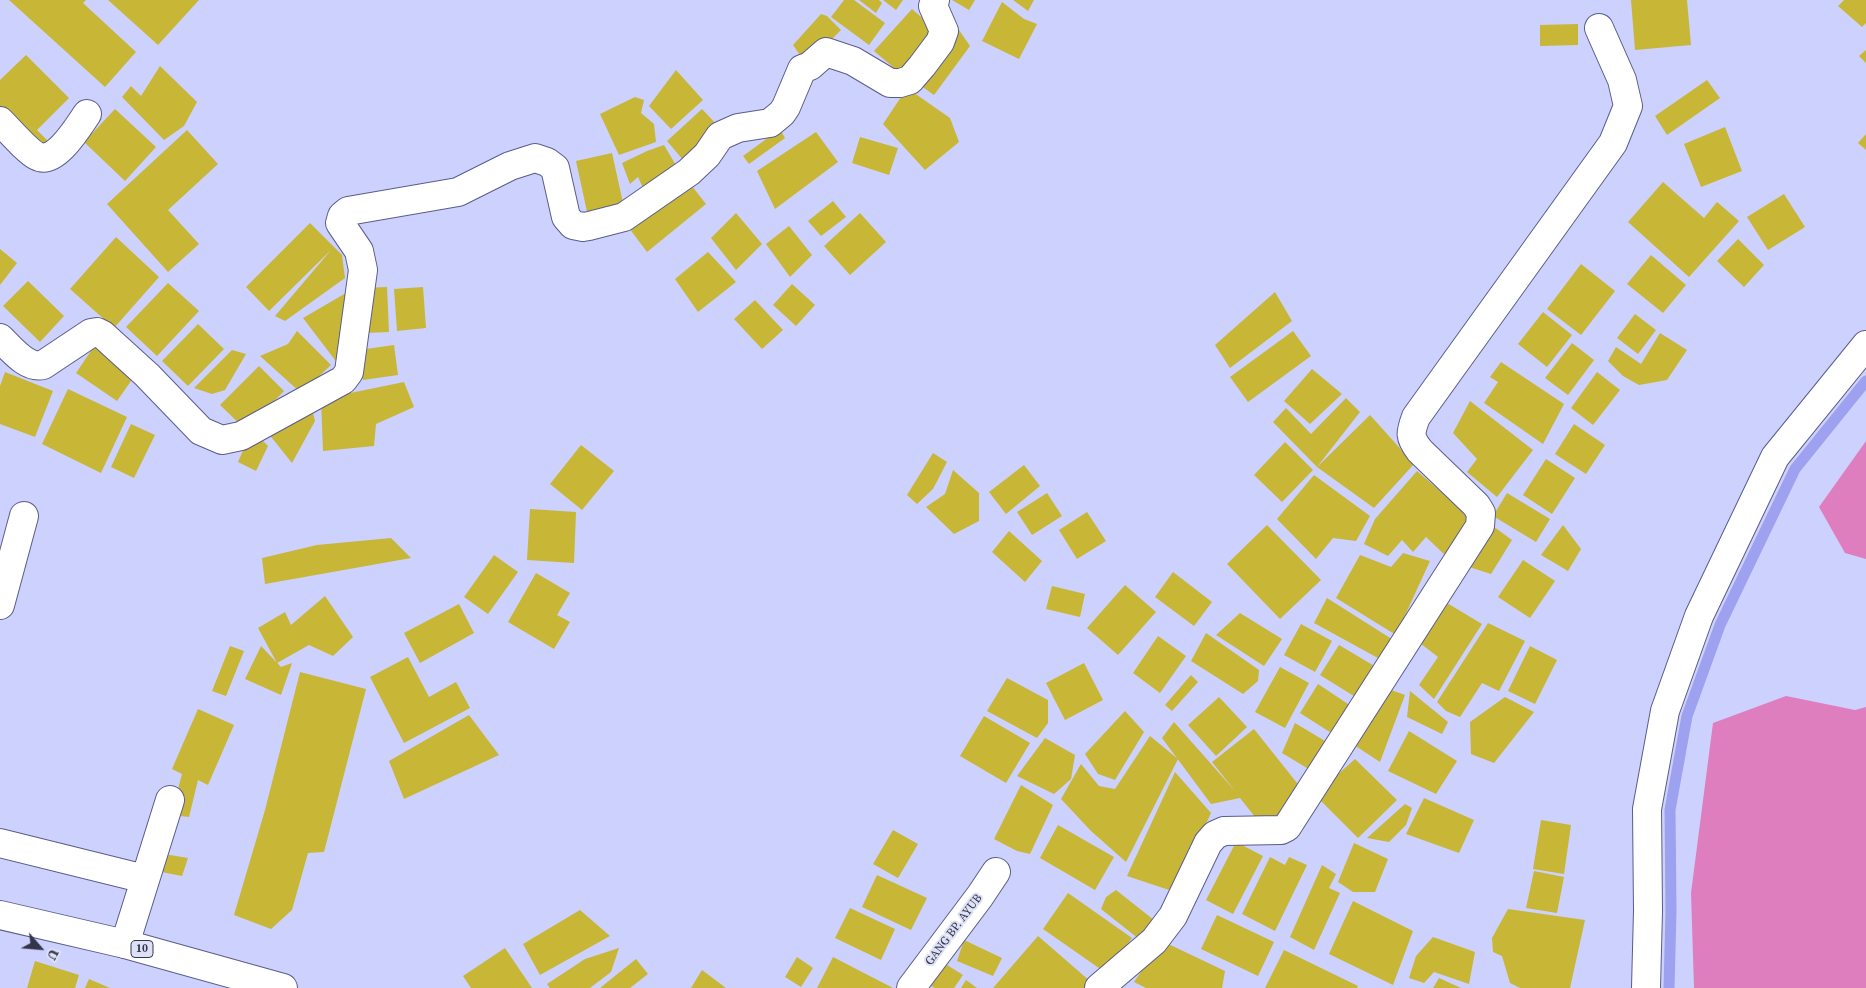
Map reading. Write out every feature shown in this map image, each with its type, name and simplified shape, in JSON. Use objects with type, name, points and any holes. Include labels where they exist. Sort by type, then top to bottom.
[{"type":"main road","points":[[0,338],[31,365],[38,366],[91,333],[97,332],[103,335],[146,375],[201,431],[222,440],[241,436],[343,380],[349,372],[363,270],[359,251],[340,223],[342,216],[348,211],[458,192],[510,166],[534,158],[547,162],[555,168],[566,217],[573,225],[589,226],[624,217],[689,172],[707,154],[720,136],[738,128],[770,123],[786,107],[802,69],[810,66],[826,52],[853,61],[890,83],[910,80],[940,42],[944,31],[933,6],[935,0]]},
{"type":"main road","points":[[1099,988],[1154,941],[1173,916],[1208,843],[1215,835],[1224,831],[1281,830],[1287,827],[1480,526],[1481,513],[1476,505],[1420,451],[1413,442],[1411,432],[1416,417],[1613,143],[1628,106],[1622,80],[1599,28]]},
{"type":"main road","points":[[0,121],[38,157],[48,158],[56,154],[87,114]]},
{"type":"main road","points":[[1646,988],[1648,911],[1647,809],[1665,711],[1699,616],[1775,457],[1866,344]]},
{"type":"main road","points":[[0,604],[24,516]]},
{"type":"main road","points":[[125,944],[170,800]]},
{"type":"main road","points":[[0,842],[145,879]]},
{"type":"main road","name":"GANG BP. AYUB","points":[[911,988],[996,872]]},
{"type":"main road","name":"10","points":[[0,915],[125,944],[283,988]]},
{"type":"shaded area","points":[[1866,441],[1866,559],[1845,553],[1819,507]]},
{"type":"shaded area","points":[[1786,696],[1855,710],[1866,707],[1866,988],[1694,988],[1691,893],[1713,723]]},
{"type":"building","points":[[9,0],[86,0],[83,3],[136,52],[105,87]]},
{"type":"building","points":[[108,0],[199,0],[158,45]]},
{"type":"building","points":[[844,0],[854,0],[885,23],[869,45],[831,17]]},
{"type":"building","points":[[859,0],[879,0],[882,3],[876,13]]},
{"type":"building","points":[[883,0],[903,0],[896,10]]},
{"type":"building","points":[[952,0],[975,0],[969,10]]},
{"type":"building","points":[[1013,0],[1034,0],[1028,11]]},
{"type":"building","points":[[1631,0],[1687,0],[1691,45],[1635,50]]},
{"type":"building","points":[[1844,0],[1866,0],[1866,23],[1862,27],[1838,6]]},
{"type":"building","points":[[1002,2],[1024,19],[1037,24],[1019,59],[982,41]]},
{"type":"building","points":[[912,9],[936,30],[900,73],[874,51]]},
{"type":"building","points":[[821,14],[827,16],[841,30],[810,61],[802,58],[793,45]]},
{"type":"building","points":[[1578,24],[1578,45],[1540,46],[1540,25]]},
{"type":"building","points":[[959,30],[970,46],[934,95],[917,83]]},
{"type":"building","points":[[1866,50],[1866,63],[1859,56]]},
{"type":"building","points":[[26,55],[69,98],[37,130],[49,142],[40,152],[0,111],[0,80]]},
{"type":"building","points":[[160,66],[197,102],[184,126],[164,140],[122,97],[131,86],[141,96]]},
{"type":"building","points":[[676,70],[703,100],[671,129],[649,106]]},
{"type":"building","points":[[1707,80],[1720,98],[1667,135],[1655,116]]},
{"type":"building","points":[[907,88],[950,118],[959,142],[925,170],[883,124]]},
{"type":"building","points":[[635,97],[644,100],[641,113],[654,124],[656,142],[619,155],[600,114]]},
{"type":"building","points":[[115,109],[156,147],[125,181],[84,142]]},
{"type":"building","points":[[702,109],[718,126],[684,161],[667,141]]},
{"type":"building","points":[[1725,127],[1742,171],[1701,187],[1684,144]]},
{"type":"building","points":[[780,129],[785,138],[749,164],[743,156]]},
{"type":"building","points":[[187,130],[218,164],[168,210],[199,244],[168,272],[107,204]]},
{"type":"building","points":[[816,132],[838,162],[775,209],[757,171]]},
{"type":"building","points":[[1866,134],[1866,150],[1858,143]]},
{"type":"building","points":[[860,137],[898,148],[889,175],[852,163]]},
{"type":"building","points":[[664,145],[677,167],[644,190],[638,177],[630,184],[622,163]]},
{"type":"building","points":[[612,153],[625,212],[589,221],[576,161]]},
{"type":"building","points":[[688,181],[706,204],[647,252],[629,228]]},
{"type":"building","points":[[1663,182],[1704,218],[1717,202],[1739,221],[1689,277],[1628,222]]},
{"type":"building","points":[[1784,194],[1805,227],[1768,250],[1747,217]]},
{"type":"building","points":[[833,201],[846,217],[821,236],[808,221]]},
{"type":"building","points":[[736,213],[762,244],[736,270],[711,238]]},
{"type":"building","points":[[860,213],[886,242],[850,275],[824,246]]},
{"type":"building","points":[[310,223],[342,255],[345,278],[285,321],[275,316],[331,250],[269,311],[246,287]]},
{"type":"building","points":[[789,226],[812,255],[790,277],[766,244]]},
{"type":"building","points":[[116,237],[159,277],[114,328],[70,289]]},
{"type":"building","points":[[1738,239],[1764,265],[1744,287],[1717,261]]},
{"type":"building","points":[[0,249],[17,263],[0,285]]},
{"type":"building","points":[[708,252],[736,282],[698,312],[675,279]]},
{"type":"building","points":[[1651,255],[1686,285],[1663,313],[1627,284]]},
{"type":"building","points":[[1581,264],[1615,291],[1581,335],[1547,309]]},
{"type":"building","points":[[28,281],[64,316],[40,342],[3,306]]},
{"type":"building","points":[[168,283],[199,311],[157,356],[126,327]]},
{"type":"building","points":[[792,284],[815,305],[796,326],[773,305]]},
{"type":"building","points":[[387,287],[389,332],[365,333],[362,288]]},
{"type":"building","points":[[423,287],[426,328],[397,331],[394,289]]},
{"type":"building","points":[[1275,292],[1292,321],[1230,368],[1215,345]]},
{"type":"building","points":[[346,293],[343,362],[335,360],[303,318]]},
{"type":"building","points":[[755,300],[783,330],[762,349],[734,319]]},
{"type":"building","points":[[1543,312],[1572,335],[1547,367],[1518,344]]},
{"type":"building","points":[[1635,314],[1656,330],[1638,354],[1617,338]]},
{"type":"building","points":[[198,324],[224,349],[188,386],[162,361]]},
{"type":"building","points":[[297,331],[331,365],[301,393],[260,356],[288,344]]},
{"type":"building","points":[[1293,331],[1311,356],[1248,402],[1230,377]]},
{"type":"building","points":[[1660,333],[1687,350],[1667,380],[1639,385],[1623,376],[1608,361],[1616,347],[1641,364]]},
{"type":"building","points":[[97,342],[138,371],[117,401],[76,373]]},
{"type":"building","points":[[1572,343],[1594,360],[1568,395],[1545,378]]},
{"type":"building","points":[[394,345],[398,375],[363,380],[359,350]]},
{"type":"building","points":[[232,350],[246,354],[225,390],[212,394],[194,388]]},
{"type":"building","points":[[1501,362],[1564,404],[1543,444],[1484,403],[1498,382],[1490,377]]},
{"type":"building","points":[[259,366],[284,391],[246,430],[220,405]]},
{"type":"building","points":[[1312,369],[1342,394],[1310,424],[1284,401]]},
{"type":"building","points":[[5,372],[53,391],[35,437],[0,424],[0,386]]},
{"type":"building","points":[[1597,372],[1620,390],[1593,425],[1571,408]]},
{"type":"building","points":[[404,382],[414,407],[376,424],[374,446],[323,451],[321,399]]},
{"type":"building","points":[[68,389],[127,417],[101,473],[42,444]]},
{"type":"building","points":[[1346,398],[1360,412],[1317,467],[1273,422],[1286,408],[1311,434]]},
{"type":"building","points":[[1470,401],[1533,450],[1497,497],[1467,472],[1477,459],[1453,433]]},
{"type":"building","points":[[312,409],[315,421],[292,463],[268,433]]},
{"type":"building","points":[[1370,415],[1414,464],[1374,508],[1317,467]]},
{"type":"building","points":[[131,424],[155,435],[134,478],[111,467]]},
{"type":"building","points":[[1574,424],[1605,445],[1586,474],[1555,454]]},
{"type":"building","points":[[261,439],[268,446],[256,471],[238,462],[244,448]]},
{"type":"building","points":[[1285,442],[1313,470],[1282,502],[1254,475]]},
{"type":"building","points":[[581,445],[614,471],[582,510],[550,484]]},
{"type":"building","points":[[933,453],[947,462],[933,489],[917,504],[907,495]]},
{"type":"building","points":[[1546,459],[1575,478],[1552,514],[1523,495]]},
{"type":"building","points":[[1024,465],[1040,486],[1006,514],[989,492]]},
{"type":"building","points":[[953,470],[979,493],[979,521],[954,534],[926,507],[945,494]]},
{"type":"building","points":[[1417,471],[1477,523],[1447,557],[1426,537],[1413,552],[1402,540],[1388,556],[1364,544],[1375,519]]},
{"type":"building","points":[[1314,475],[1370,516],[1356,541],[1333,538],[1316,559],[1277,519]]},
{"type":"building","points":[[1047,493],[1062,516],[1032,535],[1017,512]]},
{"type":"building","points":[[1507,493],[1550,519],[1536,542],[1493,516]]},
{"type":"building","points":[[530,509],[576,512],[574,563],[527,560]]},
{"type":"building","points":[[1087,512],[1106,541],[1077,559],[1059,530]]},
{"type":"building","points":[[1490,524],[1512,540],[1491,574],[1463,565]]},
{"type":"building","points":[[1267,525],[1321,580],[1280,619],[1227,564]]},
{"type":"building","points":[[1563,525],[1581,549],[1568,571],[1541,555]]},
{"type":"building","points":[[1009,531],[1042,561],[1025,582],[992,552]]},
{"type":"building","points":[[391,538],[411,558],[265,584],[262,558],[317,545]]},
{"type":"building","points":[[1403,553],[1430,561],[1396,635],[1336,598],[1360,555],[1391,567]]},
{"type":"building","points":[[494,555],[518,572],[488,614],[464,597]]},
{"type":"building","points":[[1523,560],[1555,581],[1530,618],[1498,597]]},
{"type":"building","points":[[1173,572],[1212,602],[1194,626],[1155,597]]},
{"type":"building","points":[[536,573],[570,593],[557,615],[570,622],[554,649],[508,622]]},
{"type":"building","points":[[1125,585],[1156,612],[1118,655],[1087,628]]},
{"type":"building","points":[[1052,586],[1085,594],[1080,617],[1046,609]]},
{"type":"building","points":[[325,596],[353,637],[333,656],[309,645],[277,663],[258,628],[285,612],[291,625]]},
{"type":"building","points":[[1327,598],[1398,643],[1387,663],[1314,623]]},
{"type":"building","points":[[1442,600],[1482,624],[1434,699],[1419,685],[1438,657],[1416,640]]},
{"type":"building","points":[[459,604],[474,633],[420,663],[404,633]]},
{"type":"building","points":[[1240,613],[1282,639],[1264,666],[1216,635]]},
{"type":"building","points":[[1488,623],[1525,641],[1499,691],[1482,683],[1460,717],[1446,711],[1437,702]]},
{"type":"building","points":[[1301,624],[1332,641],[1315,672],[1284,655]]},
{"type":"building","points":[[1206,633],[1259,670],[1258,681],[1243,694],[1191,661]]},
{"type":"building","points":[[1158,636],[1186,656],[1160,693],[1133,673]]},
{"type":"building","points":[[1339,645],[1376,667],[1357,698],[1320,675]]},
{"type":"building","points":[[230,646],[244,651],[226,696],[212,691]]},
{"type":"building","points":[[261,646],[281,667],[292,663],[281,695],[245,679]]},
{"type":"building","points":[[1530,646],[1557,660],[1535,704],[1508,691]]},
{"type":"building","points":[[408,657],[429,697],[456,682],[470,708],[404,743],[370,677]]},
{"type":"building","points":[[1084,663],[1103,700],[1065,720],[1046,683]]},
{"type":"building","points":[[1280,667],[1309,683],[1285,728],[1255,712]]},
{"type":"building","points":[[300,672],[366,689],[324,852],[308,853],[292,910],[271,929],[234,915],[265,810]]},
{"type":"building","points":[[1191,675],[1198,682],[1172,711],[1165,705]]},
{"type":"building","points":[[1007,678],[1048,700],[1048,723],[1037,738],[987,711]]},
{"type":"building","points":[[1318,684],[1354,708],[1336,736],[1300,713]]},
{"type":"building","points":[[1383,687],[1405,695],[1380,762],[1348,741]]},
{"type":"building","points":[[1410,691],[1448,722],[1442,734],[1407,717]]},
{"type":"building","points":[[1219,697],[1247,727],[1216,756],[1188,725]]},
{"type":"building","points":[[1505,697],[1534,712],[1494,763],[1471,754],[1470,722]]},
{"type":"building","points":[[198,709],[234,725],[208,785],[198,780],[189,817],[171,815],[182,774],[172,769]]},
{"type":"building","points":[[1125,711],[1144,732],[1115,780],[1098,774],[1085,754]]},
{"type":"building","points":[[469,715],[499,755],[404,799],[389,761]]},
{"type":"building","points":[[984,716],[1030,743],[1006,783],[960,756]]},
{"type":"building","points":[[1174,722],[1235,791],[1212,762],[1254,729],[1305,793],[1263,827],[1240,798],[1211,804],[1162,738]]},
{"type":"building","points":[[1295,723],[1330,744],[1312,771],[1282,753]]},
{"type":"building","points":[[1409,731],[1457,761],[1436,794],[1388,771]]},
{"type":"building","points":[[1150,736],[1178,759],[1126,862],[1091,831],[1061,799],[1081,764],[1099,786],[1115,789]]},
{"type":"building","points":[[1045,738],[1075,755],[1071,779],[1054,794],[1017,776]]},
{"type":"building","points":[[1355,759],[1397,800],[1358,838],[1315,795]]},
{"type":"building","points":[[1175,772],[1211,813],[1175,892],[1127,876]]},
{"type":"building","points":[[1021,785],[1053,805],[1030,854],[1017,851],[994,839]]},
{"type":"building","points":[[1424,798],[1474,820],[1459,853],[1406,834]]},
{"type":"building","points":[[1405,804],[1412,808],[1406,825],[1389,842],[1367,838]]},
{"type":"building","points":[[1541,820],[1571,825],[1564,874],[1533,869]]},
{"type":"building","points":[[1058,825],[1114,857],[1095,890],[1040,858]]},
{"type":"building","points":[[893,830],[918,844],[898,878],[873,864]]},
{"type":"building","points":[[1236,842],[1263,856],[1233,914],[1206,900]]},
{"type":"building","points":[[1354,843],[1388,859],[1375,892],[1353,892],[1338,882]]},
{"type":"building","points":[[158,853],[188,858],[182,876],[151,870]]},
{"type":"building","points":[[1270,857],[1285,865],[1289,857],[1307,865],[1275,931],[1242,914]]},
{"type":"building","points":[[1322,865],[1336,874],[1329,888],[1340,893],[1314,950],[1290,937]]},
{"type":"building","points":[[1534,871],[1564,877],[1557,913],[1526,908]]},
{"type":"building","points":[[877,875],[927,898],[911,930],[862,907]]},
{"type":"building","points":[[1116,890],[1159,924],[1144,943],[1101,909],[1106,897]]},
{"type":"building","points":[[1068,893],[1132,938],[1106,973],[1043,929]]},
{"type":"building","points":[[1353,901],[1413,931],[1393,985],[1329,954]]},
{"type":"building","points":[[850,908],[895,929],[881,960],[835,938]]},
{"type":"building","points":[[1508,909],[1585,920],[1570,988],[1520,988],[1510,983],[1502,956],[1493,952],[1492,938]]},
{"type":"building","points":[[580,910],[610,936],[540,975],[523,944]]},
{"type":"building","points":[[1217,915],[1274,942],[1258,976],[1201,949]]},
{"type":"building","points":[[1038,936],[1091,982],[1085,988],[993,988]]},
{"type":"building","points":[[1433,937],[1475,952],[1469,984],[1434,972],[1424,983],[1409,978],[1416,956]]},
{"type":"building","points":[[964,940],[1002,958],[993,976],[957,961]]},
{"type":"building","points":[[1162,941],[1225,971],[1222,988],[1146,988],[1134,982]]},
{"type":"building","points":[[505,948],[532,988],[471,988],[463,976]]},
{"type":"building","points":[[619,948],[611,972],[590,988],[550,988],[547,984],[585,959]]},
{"type":"building","points":[[1284,950],[1358,986],[1357,988],[1265,988]]},
{"type":"building","points":[[797,957],[813,968],[801,987],[785,977]]},
{"type":"building","points":[[833,957],[893,988],[817,988]]},
{"type":"building","points":[[636,959],[648,974],[630,988],[600,988]]},
{"type":"building","points":[[35,961],[79,975],[75,988],[27,988]]},
{"type":"building","points":[[944,963],[963,975],[954,988],[935,988],[931,986]]},
{"type":"building","points":[[702,970],[726,988],[691,988]]},
{"type":"building","points":[[1439,978],[1461,988],[1433,988]]},
{"type":"building","points":[[89,979],[110,988],[85,988]]},
{"type":"building","points":[[966,980],[977,988],[961,988]]},
{"type":"waterway","points":[[1669,988],[1671,911],[1670,810],[1687,716],[1720,625],[1795,469],[1866,381]]}]
